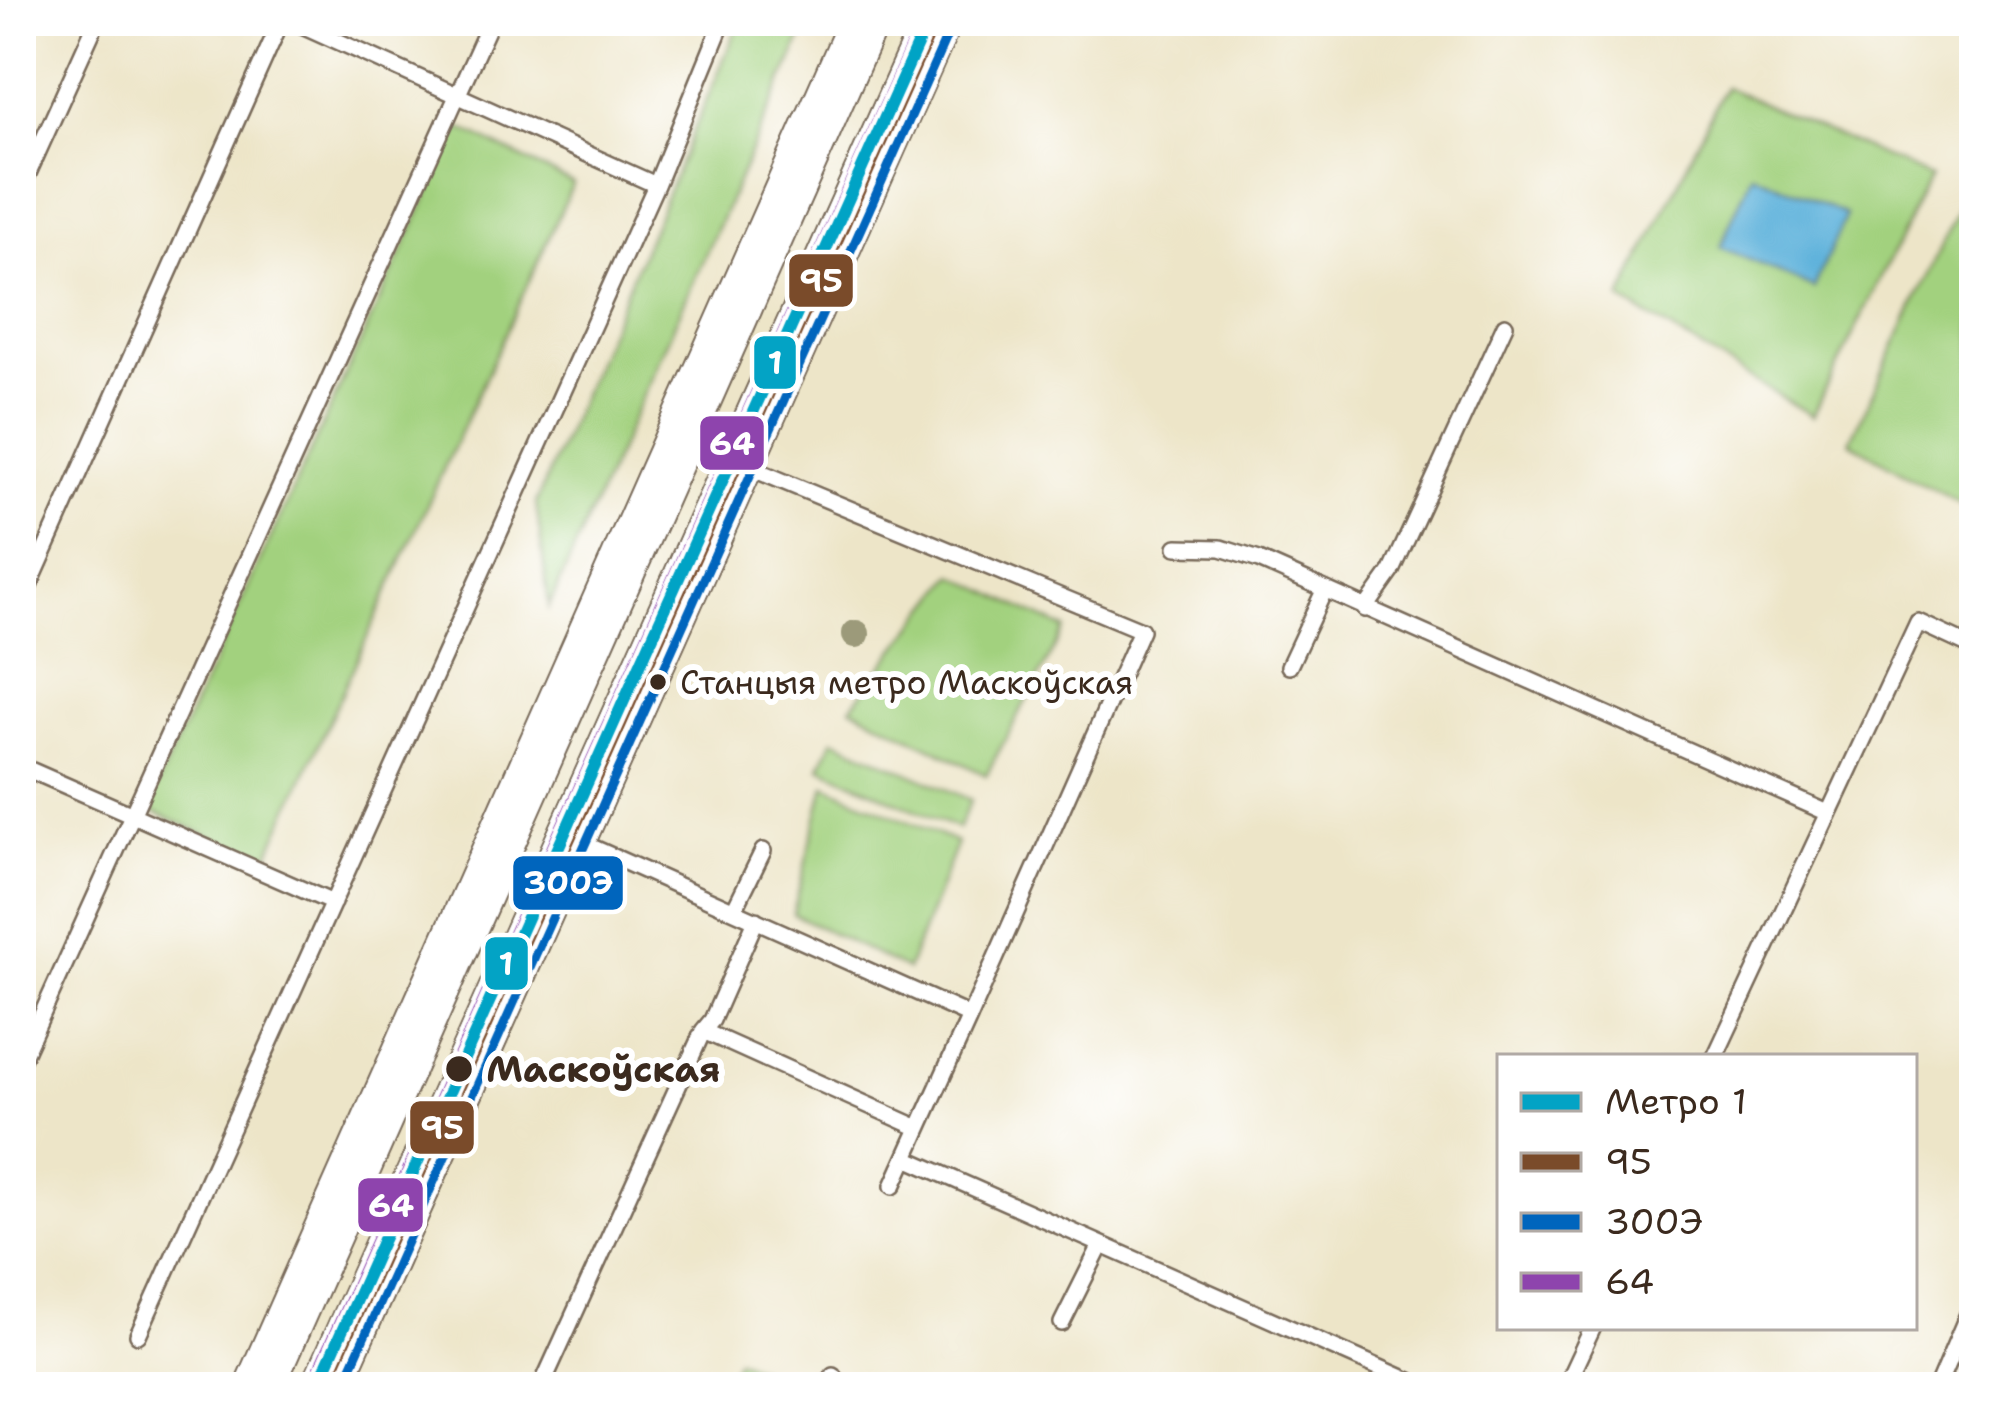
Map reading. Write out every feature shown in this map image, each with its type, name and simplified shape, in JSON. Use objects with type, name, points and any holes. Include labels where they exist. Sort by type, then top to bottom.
[{"type":"main road","points":[[259,1387],[864,21]]},
{"type":"main road","points":[[326,1387],[937,21]]},
{"type":"lane","points":[[21,189],[97,21]]},
{"type":"lane","points":[[21,604],[281,21]]},
{"type":"lane","points":[[293,21],[656,184]]},
{"type":"lane","points":[[21,1061],[491,21]]},
{"type":"lane","points":[[138,1335],[656,184],[723,21]]},
{"type":"lane","points":[[1364,609],[1392,572],[1504,325]]},
{"type":"lane","points":[[740,464],[1141,630],[893,1186]]},
{"type":"lane","points":[[1177,548],[1221,548],[1259,560],[1826,812]]},
{"type":"lane","points":[[1289,666],[1324,591]]},
{"type":"lane","points":[[1716,1054],[1918,622],[1974,648]]},
{"type":"lane","points":[[21,766],[333,903]]},
{"type":"lane","points":[[570,837],[970,1016]]},
{"type":"lane","points":[[734,910],[763,851]]},
{"type":"lane","points":[[541,1387],[756,920]]},
{"type":"lane","points":[[703,1030],[919,1128]]},
{"type":"lane","points":[[906,1158],[1423,1387]]},
{"type":"lane","points":[[1062,1323],[1100,1247]]},
{"type":"lane","points":[[1936,1387],[1974,1300]]},
{"type":"lane","points":[[1565,1387],[1592,1330]]},
{"type":"green space","points":[[740,21],[809,21],[549,607],[536,503]]},
{"type":"green space","points":[[1725,87],[1930,177],[1813,416],[1621,300]]},
{"type":"green space","points":[[459,127],[573,184],[266,860],[146,809]]},
{"type":"green space","points":[[1963,199],[1974,204],[1974,512],[1850,442]]},
{"type":"green space","points":[[954,575],[1065,629],[986,775],[851,707]]},
{"type":"green space","points":[[833,739],[971,800],[958,829],[820,767]]},
{"type":"green space","points":[[825,785],[957,843],[907,970],[793,914]]},
{"type":"green space","points":[[737,1358],[787,1381],[784,1387],[723,1387]]},
{"type":"water","points":[[1752,173],[1846,215],[1814,288],[1720,247]]},
{"type":"metro line","name":"1","points":[[317,1387],[928,21]]},
{"type":"transit line","name":"64","points":[[312,1381],[921,21]]},
{"type":"transit line","name":"95","points":[[326,1387],[937,21]]},
{"type":"transit line","name":"300Э","points":[[342,1387],[951,27]]},
{"type":"place","name":"Станцыя метро Маскоўская","points":[[658,682]]},
{"type":"place","name":"Маскоўская","points":[[459,1069]]}]
